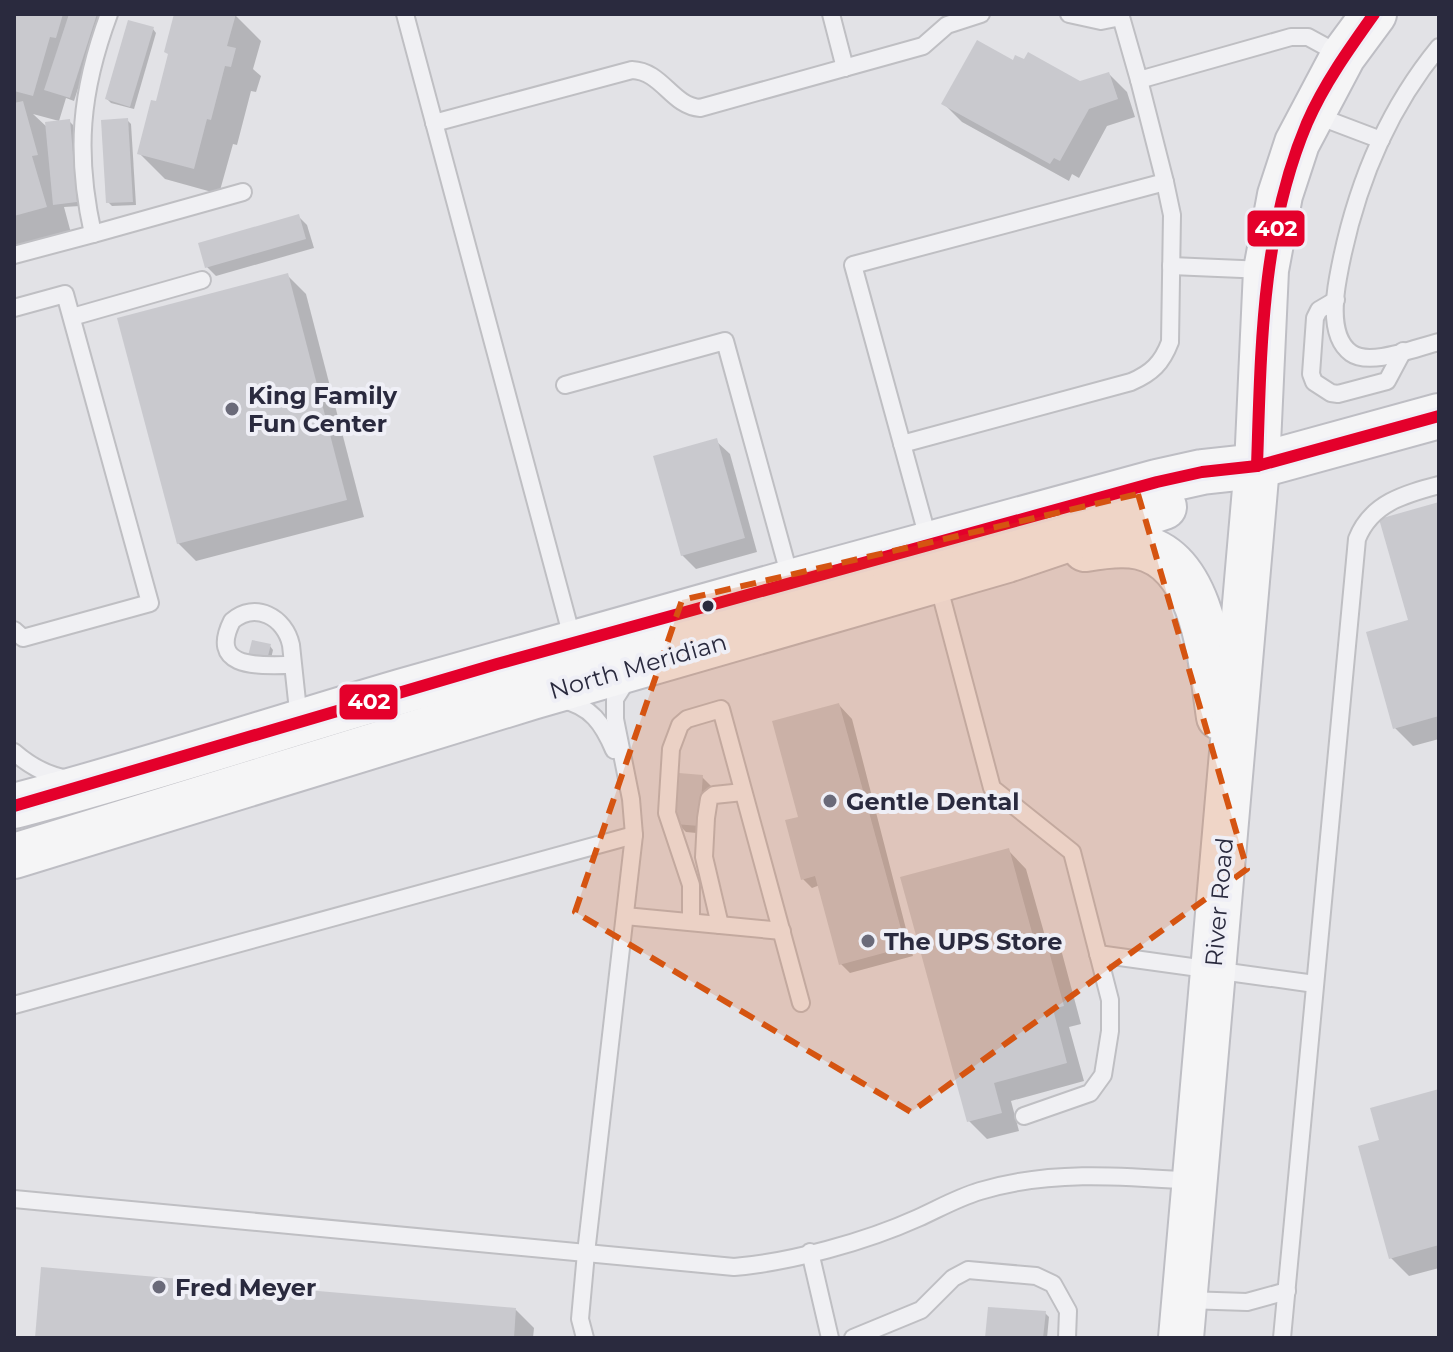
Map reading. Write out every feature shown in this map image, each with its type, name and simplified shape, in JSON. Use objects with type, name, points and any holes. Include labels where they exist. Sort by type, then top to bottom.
[{"type":"main road","points":[[1374,14],[1343,56],[1297,143],[1280,195],[1265,284],[1273,371],[1287,419],[1305,436],[1325,439],[1389,430]]},
{"type":"main road","name":"River Road","points":[[1183,1319],[1257,466],[1265,284]]},
{"type":"main road","name":"North Meridian","points":[[14,856],[645,664],[933,561],[1187,475],[1257,466],[1439,416]]},
{"type":"main road","name":"North Meridian","points":[[14,806],[791,581],[933,561],[1007,560],[1194,496],[1257,466]]},
{"type":"main road","points":[[1007,560],[1105,546],[1139,546],[1171,563],[1184,578],[1202,623],[1219,719],[1228,807]]},
{"type":"lane","points":[[93,234],[85,197],[81,150],[84,104],[93,62],[109,14]]},
{"type":"lane","points":[[405,14],[574,642]]},
{"type":"lane","points":[[831,14],[845,68]]},
{"type":"lane","points":[[434,123],[632,70],[648,73],[684,104],[700,108],[923,46],[947,25],[981,14]]},
{"type":"lane","points":[[902,444],[1106,390],[1148,374],[1163,360],[1170,342],[1172,215],[1121,17],[1101,21],[1069,14]]},
{"type":"lane","points":[[1139,80],[1291,37],[1308,37],[1343,56]]},
{"type":"lane","points":[[1439,47],[1395,110],[1355,199],[1345,239],[1336,300],[1337,331],[1350,353],[1375,359],[1439,342]]},
{"type":"lane","points":[[1311,113],[1381,140]]},
{"type":"lane","points":[[1024,1116],[1090,1093],[1103,1075],[1111,1013],[1072,852],[992,788],[853,265],[1165,182]]},
{"type":"lane","points":[[14,255],[243,192]]},
{"type":"lane","points":[[1171,266],[1265,284]]},
{"type":"lane","points":[[72,317],[202,280]]},
{"type":"lane","points":[[14,308],[65,294],[150,603],[23,638],[14,630]]},
{"type":"lane","points":[[1336,300],[1319,310],[1315,318],[1311,374],[1314,382],[1338,394],[1387,381],[1403,351]]},
{"type":"lane","points":[[565,385],[725,341],[791,581]]},
{"type":"lane","points":[[1282,1338],[1357,539],[1366,522],[1381,507],[1404,494],[1439,485]]},
{"type":"lane","points":[[585,1338],[580,1319],[586,1253],[634,835],[631,799],[615,719],[615,699],[626,679],[645,664]]},
{"type":"lane","points":[[293,665],[299,722]]},
{"type":"lane","points":[[532,697],[576,703],[596,717],[604,728],[625,778]]},
{"type":"lane","points":[[691,922],[691,885],[667,813],[671,749],[680,725],[687,719],[721,709],[801,1003]]},
{"type":"lane","points":[[14,752],[25,762],[54,777],[98,784]]},
{"type":"lane","points":[[720,925],[704,857],[709,799],[714,795],[743,792]]},
{"type":"lane","points":[[14,1005],[634,835]]},
{"type":"lane","points":[[625,916],[782,931]]},
{"type":"lane","points":[[1098,954],[1315,984]]},
{"type":"lane","points":[[14,1199],[717,1267],[748,1266],[810,1252],[896,1226],[981,1191],[1016,1183],[1059,1176],[1195,1182]]},
{"type":"lane","points":[[810,1252],[830,1338]]},
{"type":"lane","points":[[853,1338],[921,1310],[960,1273],[976,1270],[1036,1276],[1053,1284],[1068,1311],[1067,1338]]},
{"type":"lane","points":[[1183,1319],[1287,1291]]},
{"type":"highlighted area","points":[[1138,494],[1247,869],[911,1112],[575,912],[682,600]]},
{"type":"building","points":[[14,14],[63,14],[56,38],[50,37],[33,96],[14,91]]},
{"type":"building","points":[[69,14],[97,14],[70,98],[44,90]]},
{"type":"building","points":[[174,14],[236,14],[227,46],[236,48],[231,67],[225,66],[194,169],[137,154],[151,100],[156,101]]},
{"type":"building","points":[[128,20],[154,27],[130,107],[105,99]]},
{"type":"building","points":[[977,40],[1013,60],[1015,55],[1024,59],[1028,52],[1080,81],[1109,72],[1118,99],[1089,109],[1060,161],[1054,158],[1050,164],[941,104]]},
{"type":"building","points":[[23,101],[38,155],[32,156],[47,207],[14,216],[14,103]]},
{"type":"building","points":[[128,118],[133,202],[106,203],[101,120]]},
{"type":"building","points":[[70,119],[77,202],[53,205],[45,122]]},
{"type":"building","points":[[299,214],[306,239],[205,268],[198,243]]},
{"type":"building","name":"King Family Fun Center","points":[[288,273],[347,500],[177,544],[117,318]]},
{"type":"building","points":[[717,438],[745,538],[681,556],[653,456]]},
{"type":"building","points":[[1439,502],[1439,716],[1393,729],[1366,632],[1408,620],[1379,519]]},
{"type":"building","points":[[252,640],[271,644],[267,660],[248,656]]},
{"type":"building","points":[[839,703],[906,947],[839,965],[815,876],[801,880],[785,820],[798,817],[772,721]]},
{"type":"building","points":[[679,773],[703,775],[699,826],[675,824]]},
{"type":"building","points":[[1009,848],[1033,936],[1044,933],[1064,1006],[1053,1009],[1067,1063],[994,1083],[1002,1113],[967,1122],[900,877]]},
{"type":"building","points":[[1439,1089],[1439,1245],[1389,1259],[1358,1146],[1379,1140],[1370,1108]]},
{"type":"building","name":"Fred Meyer","points":[[41,1267],[516,1308],[514,1338],[35,1338]]},
{"type":"building","points":[[988,1307],[1046,1311],[1043,1338],[985,1338]]},
{"type":"transit line","name":"402","points":[[1257,466],[1262,335],[1280,206],[1307,123],[1338,67],[1374,14]]},
{"type":"transit line","name":"402","points":[[14,806],[497,664],[1157,482],[1202,472],[1257,466],[1439,416]]},
{"type":"place","name":"King Family Fun Center","points":[[232,409]]},
{"type":"place","name":"Gentle Dental","points":[[830,801]]},
{"type":"place","name":"The UPS Store","points":[[868,941]]},
{"type":"place","name":"Fred Meyer","points":[[159,1287]]}]
